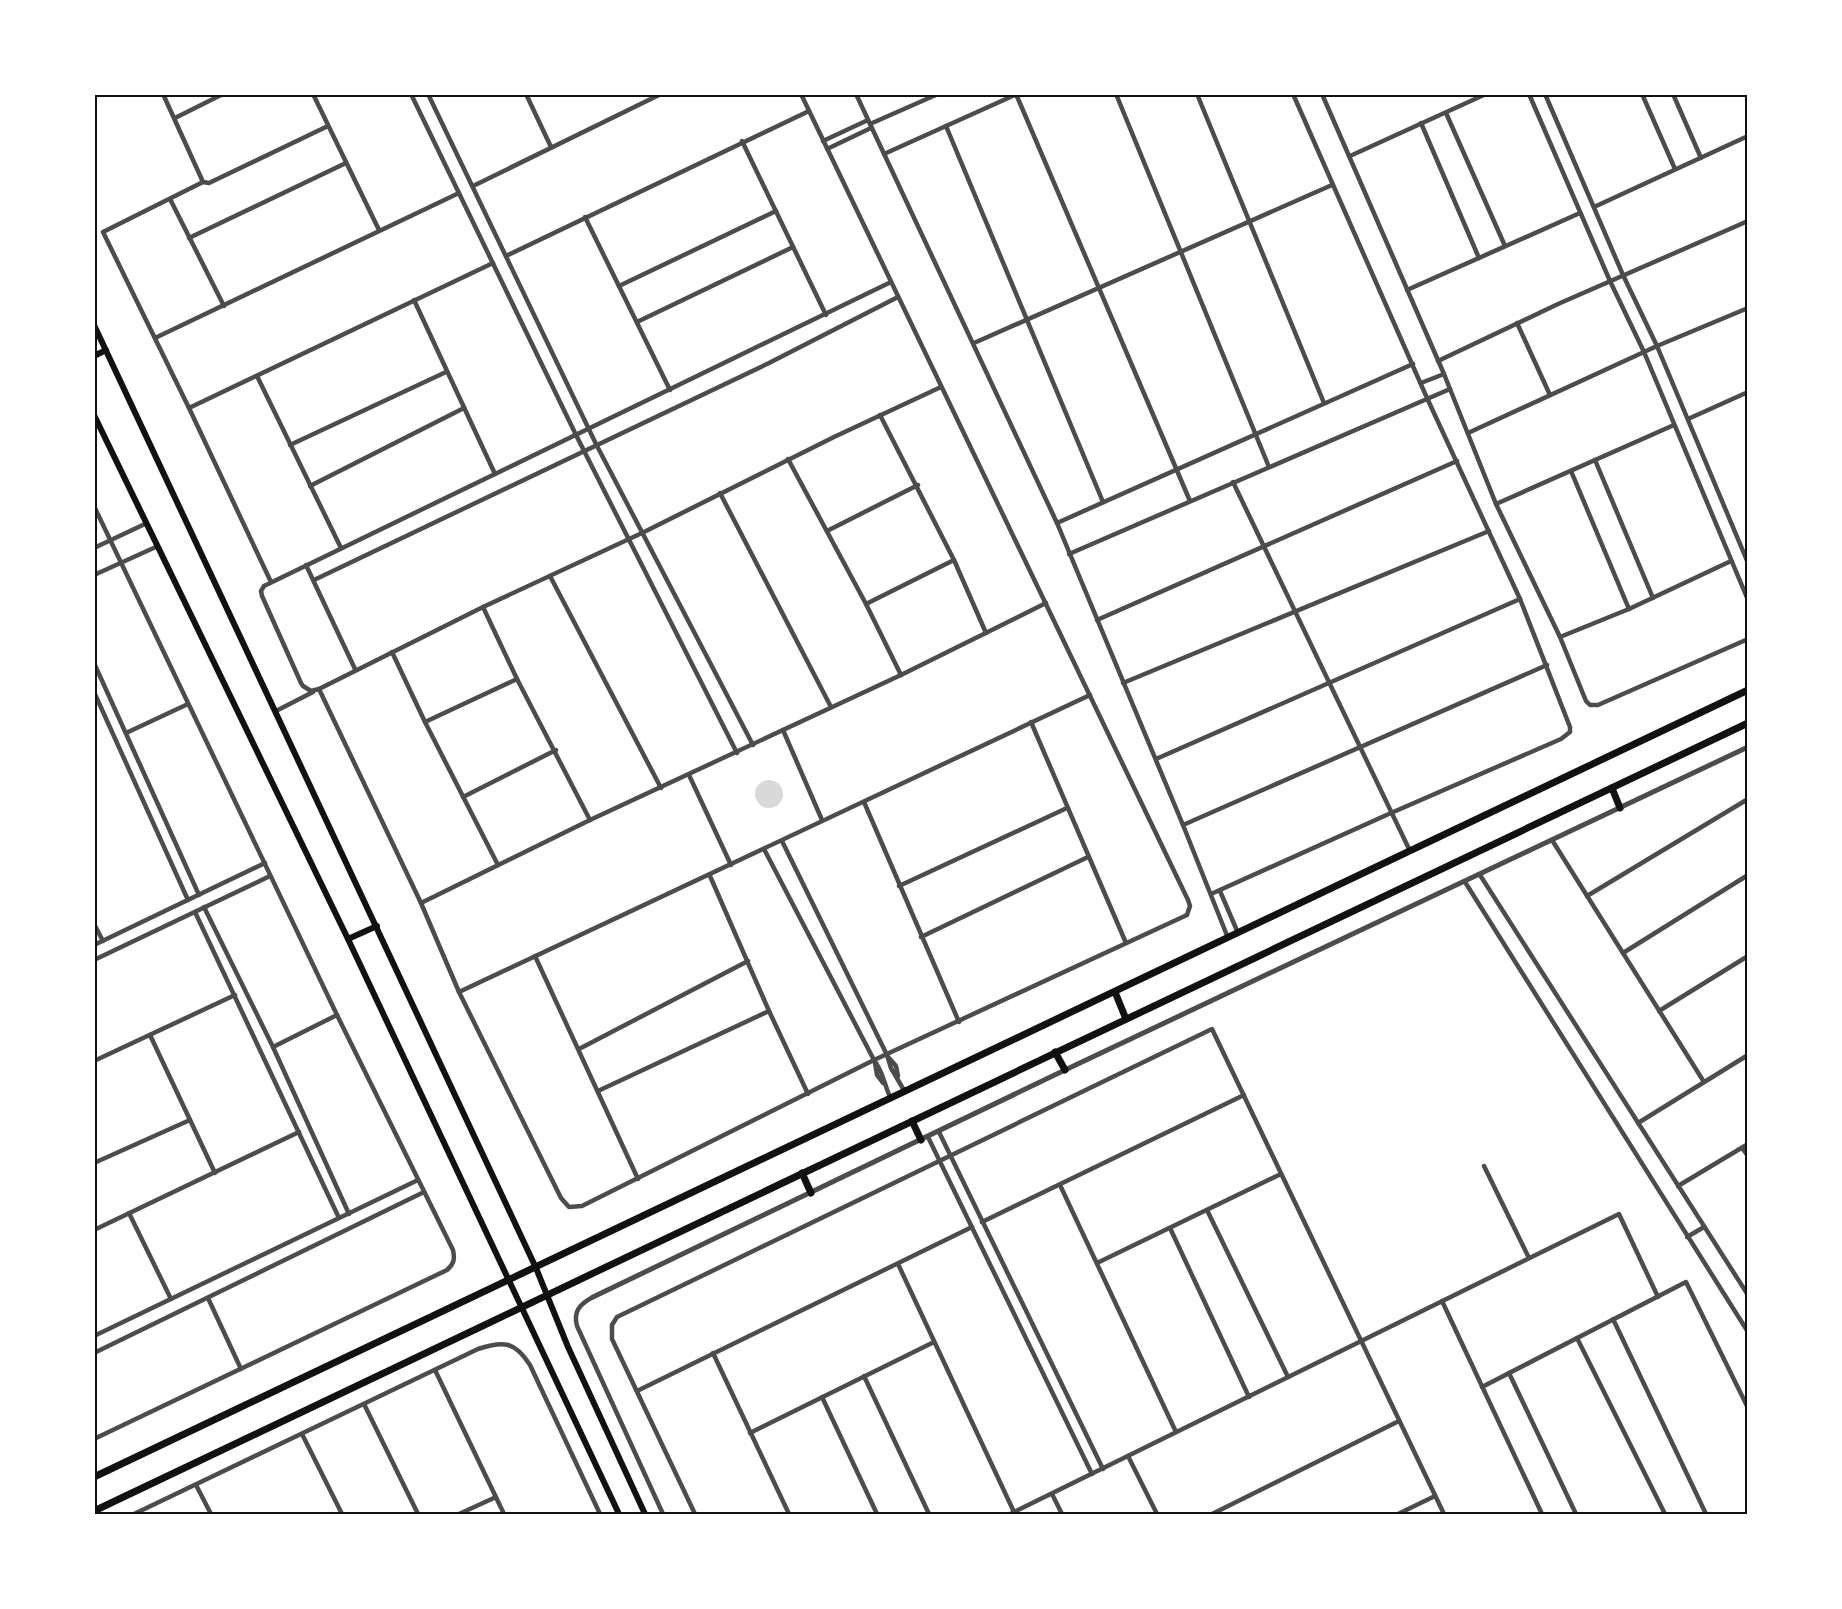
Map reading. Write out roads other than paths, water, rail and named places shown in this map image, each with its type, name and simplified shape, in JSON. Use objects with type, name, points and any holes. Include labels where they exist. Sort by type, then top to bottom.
[{"type":"main road","points":[[94,325],[536,1268],[568,1347],[645,1515]]},
{"type":"main road","points":[[94,356],[106,350]]},
{"type":"main road","points":[[94,415],[348,939],[619,1515]]},
{"type":"main road","points":[[94,1477],[1748,690]]},
{"type":"main road","points":[[94,1511],[1748,723]]},
{"type":"main road","points":[[1612,788],[1620,808]]},
{"type":"main road","points":[[348,939],[377,926]]},
{"type":"main road","points":[[1115,992],[1126,1019]]},
{"type":"main road","points":[[1055,1052],[1065,1071]]},
{"type":"main road","points":[[912,1121],[925,1138]]},
{"type":"main road","points":[[802,1173],[811,1193]]},
{"type":"street","points":[[163,94],[203,182]]},
{"type":"street","points":[[175,118],[223,94]]},
{"type":"street","points":[[313,94],[379,230]]},
{"type":"street","points":[[411,94],[576,435],[738,753]]},
{"type":"street","points":[[428,94],[589,428],[753,745]]},
{"type":"street","points":[[526,94],[551,147]]},
{"type":"street","points":[[473,186],[661,94]]},
{"type":"street","points":[[317,690],[420,903],[459,992],[564,1203],[569,1208],[582,1206],[874,1060],[1187,915],[1190,906],[801,94]]},
{"type":"street","points":[[856,94],[1057,523],[1228,938]]},
{"type":"street","points":[[823,141],[870,124],[938,94]]},
{"type":"street","points":[[1116,94],[1269,467]]},
{"type":"street","points":[[1197,94],[1324,403]]},
{"type":"street","points":[[1211,894],[1565,736],[1569,732],[1569,722],[1520,599],[1427,398],[1293,94]]},
{"type":"street","points":[[1322,94],[1450,388],[1496,504],[1560,637],[1586,701],[1593,706],[1598,705],[1748,639]]},
{"type":"street","points":[[1350,156],[1486,94]]},
{"type":"street","points":[[1529,94],[1610,281],[1644,352],[1748,600]]},
{"type":"street","points":[[1545,94],[1623,275],[1657,346],[1748,563]]},
{"type":"street","points":[[1642,94],[1675,169]]},
{"type":"street","points":[[1673,94],[1701,158]]},
{"type":"street","points":[[884,154],[1016,95],[1190,501]]},
{"type":"street","points":[[506,256],[742,141],[809,111]]},
{"type":"street","points":[[1446,113],[1505,246]]},
{"type":"street","points":[[1421,123],[1479,258]]},
{"type":"street","points":[[827,149],[870,124]]},
{"type":"street","points":[[271,582],[103,232],[203,182],[209,183],[328,126]]},
{"type":"street","points":[[946,126],[1103,502]]},
{"type":"street","points":[[1594,207],[1748,136]]},
{"type":"street","points":[[742,141],[825,315]]},
{"type":"street","points":[[189,238],[346,163]]},
{"type":"street","points":[[974,343],[1332,185]]},
{"type":"street","points":[[155,338],[459,193]]},
{"type":"street","points":[[170,199],[224,306]]},
{"type":"street","points":[[619,286],[776,212]]},
{"type":"street","points":[[1407,290],[1580,213]]},
{"type":"street","points":[[585,217],[670,390]]},
{"type":"street","points":[[1438,361],[1623,275],[1748,221]]},
{"type":"street","points":[[637,322],[793,247]]},
{"type":"street","points":[[189,408],[493,263]]},
{"type":"street","points":[[317,690],[311,691],[303,686],[262,596],[262,588],[891,282]]},
{"type":"street","points":[[314,580],[769,363],[898,297]]},
{"type":"street","points":[[414,300],[495,474]]},
{"type":"street","points":[[1468,433],[1657,346],[1748,308]]},
{"type":"street","points":[[1517,323],[1550,395]]},
{"type":"street","points":[[1057,523],[1413,364]]},
{"type":"street","points":[[290,445],[446,372]]},
{"type":"street","points":[[1421,383],[1444,374]]},
{"type":"street","points":[[257,376],[341,548]]},
{"type":"street","points":[[276,711],[355,669],[642,533],[788,459],[941,387]]},
{"type":"street","points":[[1069,554],[1450,388]]},
{"type":"street","points":[[1688,419],[1748,392]]},
{"type":"street","points":[[310,486],[464,408]]},
{"type":"street","points":[[880,415],[918,485],[986,633]]},
{"type":"street","points":[[1496,504],[1674,425]]},
{"type":"street","points":[[788,459],[866,604],[901,675]]},
{"type":"street","points":[[1595,460],[1653,598]]},
{"type":"street","points":[[1097,620],[1457,461]]},
{"type":"street","points":[[1571,471],[1629,609]]},
{"type":"street","points":[[1233,482],[1410,851]]},
{"type":"street","points":[[827,531],[918,485]]},
{"type":"street","points":[[720,493],[831,708]]},
{"type":"street","points":[[94,506],[455,1258],[453,1265],[447,1270],[94,1439]]},
{"type":"street","points":[[94,548],[147,523]]},
{"type":"street","points":[[1123,683],[1489,531]]},
{"type":"street","points":[[94,575],[158,546]]},
{"type":"street","points":[[866,604],[954,560]]},
{"type":"street","points":[[1560,637],[1629,609],[1731,561]]},
{"type":"street","points":[[306,565],[355,669]]},
{"type":"street","points":[[550,576],[662,788]]},
{"type":"street","points":[[1156,759],[1520,599]]},
{"type":"street","points":[[420,903],[901,675],[1046,603]]},
{"type":"street","points":[[483,607],[517,679],[591,820]]},
{"type":"street","points":[[392,652],[424,722],[498,865]]},
{"type":"street","points":[[94,663],[197,896],[273,1047],[349,1214]]},
{"type":"street","points":[[1183,825],[1547,665]]},
{"type":"street","points":[[424,722],[517,679]]},
{"type":"street","points":[[94,692],[188,900]]},
{"type":"street","points":[[459,992],[710,876],[822,820],[1090,695]]},
{"type":"street","points":[[126,733],[188,704]]},
{"type":"street","points":[[1031,722],[1126,943]]},
{"type":"street","points":[[783,730],[822,820]]},
{"type":"street","points":[[663,1515],[577,1326],[575,1314],[592,1298],[1748,747]]},
{"type":"street","points":[[463,797],[556,750]]},
{"type":"street","points":[[689,775],[730,865]]},
{"type":"street","points":[[1587,896],[1748,799]]},
{"type":"street","points":[[864,802],[959,1022]]},
{"type":"street","points":[[899,886],[1067,808]]},
{"type":"street","points":[[1552,840],[1704,1082]]},
{"type":"street","points":[[782,841],[887,1055],[891,1068],[905,1092]]},
{"type":"street","points":[[764,849],[874,1060],[883,1072],[891,1099]]},
{"type":"street","points":[[921,937],[1088,857]]},
{"type":"street","points":[[94,945],[265,863]]},
{"type":"street","points":[[1480,874],[1747,1293]]},
{"type":"street","points":[[1623,953],[1748,875]]},
{"type":"street","points":[[94,960],[270,876]]},
{"type":"street","points":[[710,876],[808,1094]]},
{"type":"street","points":[[1465,882],[1748,1332]]},
{"type":"street","points":[[1220,891],[1238,933]]},
{"type":"street","points":[[195,912],[339,1218]]},
{"type":"street","points":[[94,924],[103,941]]},
{"type":"street","points":[[535,956],[638,1179]]},
{"type":"street","points":[[1659,1011],[1748,956]]},
{"type":"street","points":[[579,1049],[748,961]]},
{"type":"street","points":[[94,1061],[235,995]]},
{"type":"street","points":[[598,1091],[769,1011]]},
{"type":"street","points":[[273,1047],[337,1015]]},
{"type":"street","points":[[695,1515],[611,1334],[614,1321],[620,1315],[1212,1029],[1444,1515]]},
{"type":"street","points":[[150,1035],[215,1173]]},
{"type":"street","points":[[1638,1123],[1748,1055]]},
{"type":"street","points":[[982,1222],[1244,1095]]},
{"type":"street","points":[[94,1163],[190,1120]]},
{"type":"street","points":[[94,1230],[299,1132]]},
{"type":"street","points":[[939,1132],[1103,1469]]},
{"type":"street","points":[[925,1138],[940,1160],[1092,1474]]},
{"type":"street","points":[[1678,1186],[1745,1146],[1748,1156]]},
{"type":"street","points":[[1484,1166],[1529,1258]]},
{"type":"street","points":[[1097,1263],[1281,1174]]},
{"type":"street","points":[[94,1336],[418,1180]]},
{"type":"street","points":[[1060,1185],[1176,1432]]},
{"type":"street","points":[[94,1353],[424,1192]]},
{"type":"street","points":[[1207,1210],[1288,1377]]},
{"type":"street","points":[[129,1213],[171,1299]]},
{"type":"street","points":[[898,1264],[1012,1513],[1619,1214],[1658,1297]]},
{"type":"street","points":[[637,1391],[972,1227]]},
{"type":"street","points":[[1687,1237],[1704,1227]]},
{"type":"street","points":[[1170,1228],[1249,1397]]},
{"type":"street","points":[[1482,1387],[1686,1282],[1748,1408]]},
{"type":"street","points":[[208,1298],[240,1369]]},
{"type":"street","points":[[1442,1301],[1542,1515]]},
{"type":"street","points":[[1613,1320],[1704,1514]]},
{"type":"street","points":[[1577,1338],[1665,1515]]},
{"type":"street","points":[[750,1432],[934,1342]]},
{"type":"street","points":[[134,1515],[435,1370],[500,1343],[517,1348],[538,1380],[600,1515]]},
{"type":"street","points":[[713,1353],[789,1515]]},
{"type":"street","points":[[435,1370],[504,1515]]},
{"type":"street","points":[[1509,1372],[1576,1515]]},
{"type":"street","points":[[864,1377],[928,1515]]},
{"type":"street","points":[[822,1397],[877,1515]]},
{"type":"street","points":[[364,1404],[418,1515]]},
{"type":"street","points":[[1212,1515],[1399,1421]]},
{"type":"street","points":[[302,1434],[342,1515]]},
{"type":"street","points":[[1128,1456],[1157,1515]]},
{"type":"street","points":[[196,1485],[211,1515]]},
{"type":"street","points":[[1052,1494],[1062,1515]]},
{"type":"street","points":[[459,1515],[496,1497]]},
{"type":"street","points":[[1398,1515],[1435,1497]]}]
